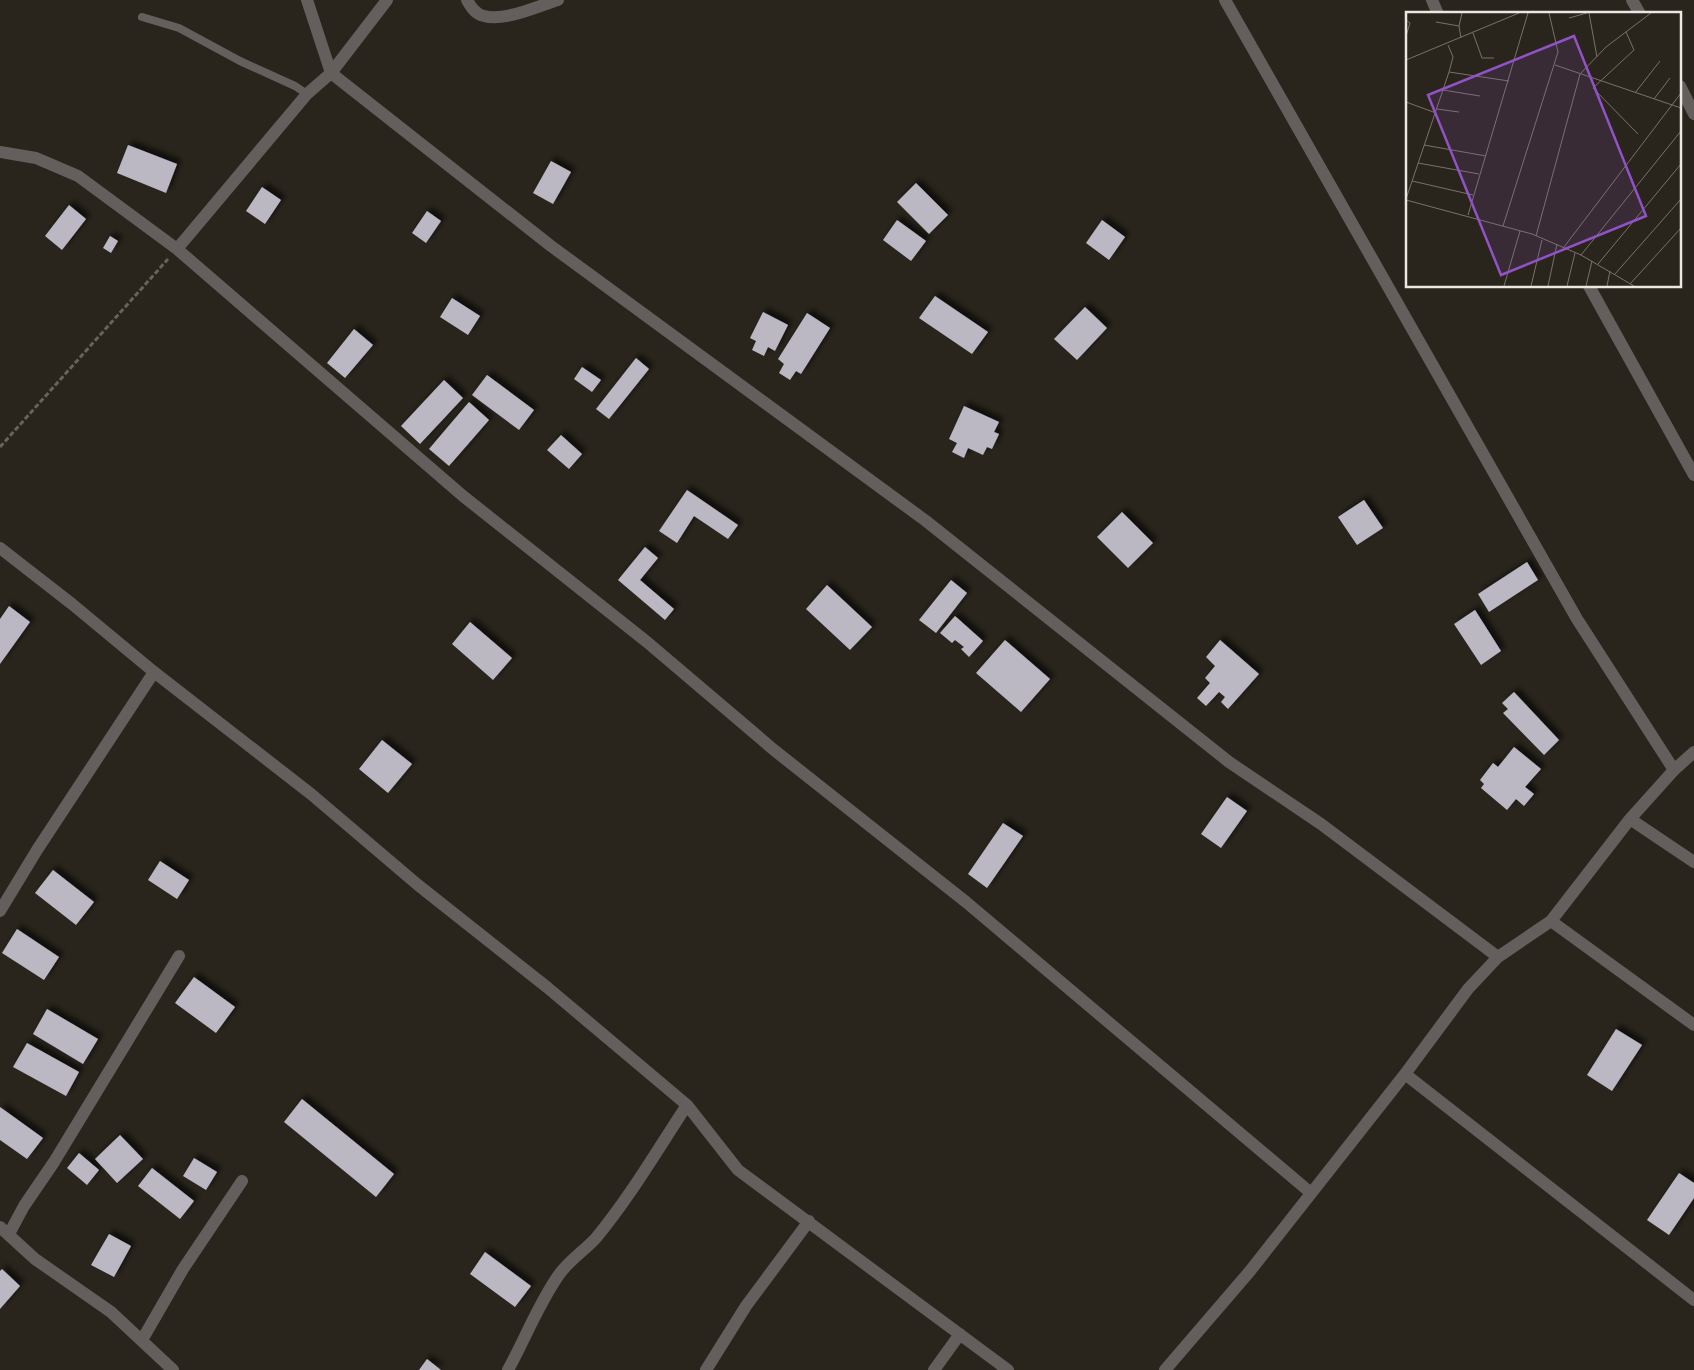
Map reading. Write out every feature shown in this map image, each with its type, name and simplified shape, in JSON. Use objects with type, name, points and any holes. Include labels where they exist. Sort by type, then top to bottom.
[{"type":"street","points":[[307,0],[331,73],[551,246],[926,521],[1229,762],[1321,824],[1498,957]]},
{"type":"street","points":[[177,249],[307,94],[331,73],[387,0]]},
{"type":"street","points":[[467,0],[472,10],[484,16],[506,17],[558,0]]},
{"type":"street","points":[[1225,0],[1577,619],[1674,770]]},
{"type":"street","points":[[1432,0],[1437,12]]},
{"type":"street","points":[[1632,0],[1639,12]]},
{"type":"street","points":[[1682,90],[1694,114]]},
{"type":"street","points":[[0,152],[36,158],[78,176],[177,249],[463,496],[647,642],[774,750],[966,902],[1311,1193]]},
{"type":"street","points":[[1590,288],[1694,475]]},
{"type":"street","points":[[0,548],[72,604],[154,672],[311,794],[418,885],[548,988],[687,1105],[738,1170],[1008,1370]]},
{"type":"street","points":[[0,911],[37,850],[154,672]]},
{"type":"street","points":[[1165,1370],[1250,1271],[1405,1074],[1468,989],[1498,957],[1551,921],[1630,819],[1674,770],[1694,752]]},
{"type":"street","points":[[1630,819],[1694,862]]},
{"type":"street","points":[[1551,921],[1694,1025]]},
{"type":"street","points":[[173,1370],[111,1312],[35,1259],[4,1231],[24,1206],[54,1162],[179,956]]},
{"type":"street","points":[[1405,1074],[1694,1300]]},
{"type":"street","points":[[508,1370],[559,1274],[596,1238],[627,1196],[687,1105]]},
{"type":"street","points":[[142,1340],[184,1269],[242,1181]]},
{"type":"street","points":[[706,1370],[746,1306],[809,1221]]},
{"type":"street","points":[[934,1370],[960,1334]]},
{"type":"lane","points":[[142,16],[179,28],[240,61],[295,86],[307,94]]},
{"type":"path","points":[[0,447],[177,249]]},
{"type":"building","points":[[128,145],[177,164],[166,193],[117,173]]},
{"type":"building","points":[[551,161],[571,172],[553,204],[533,193]]},
{"type":"building","points":[[916,183],[948,215],[929,234],[897,202]]},
{"type":"building","points":[[262,187],[281,200],[265,224],[246,211]]},
{"type":"building","points":[[69,205],[86,219],[62,250],[45,236]]},
{"type":"building","points":[[427,211],[441,221],[426,243],[412,233]]},
{"type":"building","points":[[897,220],[926,241],[911,261],[883,240]]},
{"type":"building","points":[[1102,220],[1125,237],[1109,260],[1086,243]]},
{"type":"building","points":[[110,236],[118,241],[111,253],[103,248]]},
{"type":"building","points":[[935,296],[988,332],[972,354],[919,318]]},
{"type":"building","points":[[452,298],[480,316],[468,335],[440,317]]},
{"type":"building","points":[[1085,307],[1107,328],[1077,360],[1054,339]]},
{"type":"building","points":[[763,312],[788,325],[775,351],[768,347],[764,356],[752,350],[756,341],[750,338]]},
{"type":"building","points":[[807,313],[830,328],[801,374],[796,371],[790,380],[779,373],[784,364],[778,359]]},
{"type":"building","points":[[354,329],[373,345],[345,378],[327,363]]},
{"type":"building","points":[[636,358],[649,369],[609,419],[596,409]]},
{"type":"building","points":[[582,367],[601,380],[592,392],[574,379]]},
{"type":"building","points":[[487,375],[534,410],[519,430],[472,395]]},
{"type":"building","points":[[444,380],[463,398],[420,444],[401,426]]},
{"type":"building","points":[[469,402],[489,420],[449,466],[429,449]]},
{"type":"building","points":[[964,406],[999,422],[994,432],[999,434],[992,449],[987,447],[983,455],[968,448],[964,458],[952,452],[957,443],[949,439]]},
{"type":"building","points":[[561,435],[582,454],[569,469],[547,450]]},
{"type":"building","points":[[687,490],[738,525],[728,539],[694,516],[677,543],[659,531]]},
{"type":"building","points":[[1364,500],[1383,528],[1357,545],[1338,517]]},
{"type":"building","points":[[1122,512],[1153,543],[1128,568],[1097,537]]},
{"type":"building","points":[[645,547],[658,558],[640,580],[674,609],[665,620],[618,580]]},
{"type":"building","points":[[1527,562],[1538,580],[1489,612],[1478,594]]},
{"type":"building","points":[[951,580],[967,593],[936,633],[919,620]]},
{"type":"building","points":[[827,585],[872,627],[850,650],[806,609]]},
{"type":"building","points":[[9,606],[30,622],[0,664],[0,619]]},
{"type":"building","points":[[1475,610],[1501,651],[1481,665],[1454,624]]},
{"type":"building","points":[[955,616],[983,641],[969,657],[961,649],[964,647],[955,640],[952,643],[940,633]]},
{"type":"building","points":[[470,622],[512,658],[493,680],[452,644]]},
{"type":"building","points":[[1005,640],[1050,679],[1021,712],[976,673]]},
{"type":"building","points":[[1220,640],[1259,674],[1228,709],[1221,702],[1225,697],[1219,692],[1206,706],[1197,698],[1210,683],[1205,678],[1215,666],[1206,657]]},
{"type":"building","points":[[1514,692],[1559,740],[1544,755],[1503,713],[1508,709],[1502,703]]},
{"type":"building","points":[[382,740],[412,764],[388,793],[359,769]]},
{"type":"building","points":[[1514,747],[1541,769],[1525,787],[1534,794],[1524,806],[1516,799],[1507,810],[1481,788],[1484,784],[1480,780],[1493,763],[1498,767]]},
{"type":"building","points":[[1227,797],[1247,811],[1221,848],[1201,834]]},
{"type":"building","points":[[1003,823],[1023,836],[987,888],[968,874]]},
{"type":"building","points":[[160,861],[189,880],[177,899],[148,880]]},
{"type":"building","points":[[53,870],[94,902],[76,925],[35,893]]},
{"type":"building","points":[[17,929],[59,957],[44,980],[2,953]]},
{"type":"building","points":[[194,977],[235,1007],[216,1033],[175,1003]]},
{"type":"building","points":[[47,1009],[98,1039],[83,1064],[33,1034]]},
{"type":"building","points":[[1616,1029],[1642,1045],[1612,1091],[1587,1075]]},
{"type":"building","points":[[27,1043],[79,1072],[66,1096],[13,1067]]},
{"type":"building","points":[[302,1099],[394,1174],[376,1197],[284,1122]]},
{"type":"building","points":[[0,1107],[43,1138],[27,1159],[0,1140]]},
{"type":"building","points":[[120,1135],[143,1159],[117,1183],[95,1159]]},
{"type":"building","points":[[79,1153],[99,1170],[87,1185],[67,1168]]},
{"type":"building","points":[[194,1158],[217,1172],[206,1190],[183,1176]]},
{"type":"building","points":[[152,1168],[194,1201],[180,1219],[138,1186]]},
{"type":"building","points":[[1679,1173],[1694,1183],[1694,1198],[1669,1235],[1647,1220]]},
{"type":"building","points":[[109,1234],[131,1246],[114,1277],[91,1265]]},
{"type":"building","points":[[485,1252],[531,1286],[515,1307],[470,1274]]},
{"type":"building","points":[[2,1269],[20,1286],[0,1309],[0,1271]]},
{"type":"building","points":[[427,1359],[441,1370],[419,1370]]}]
